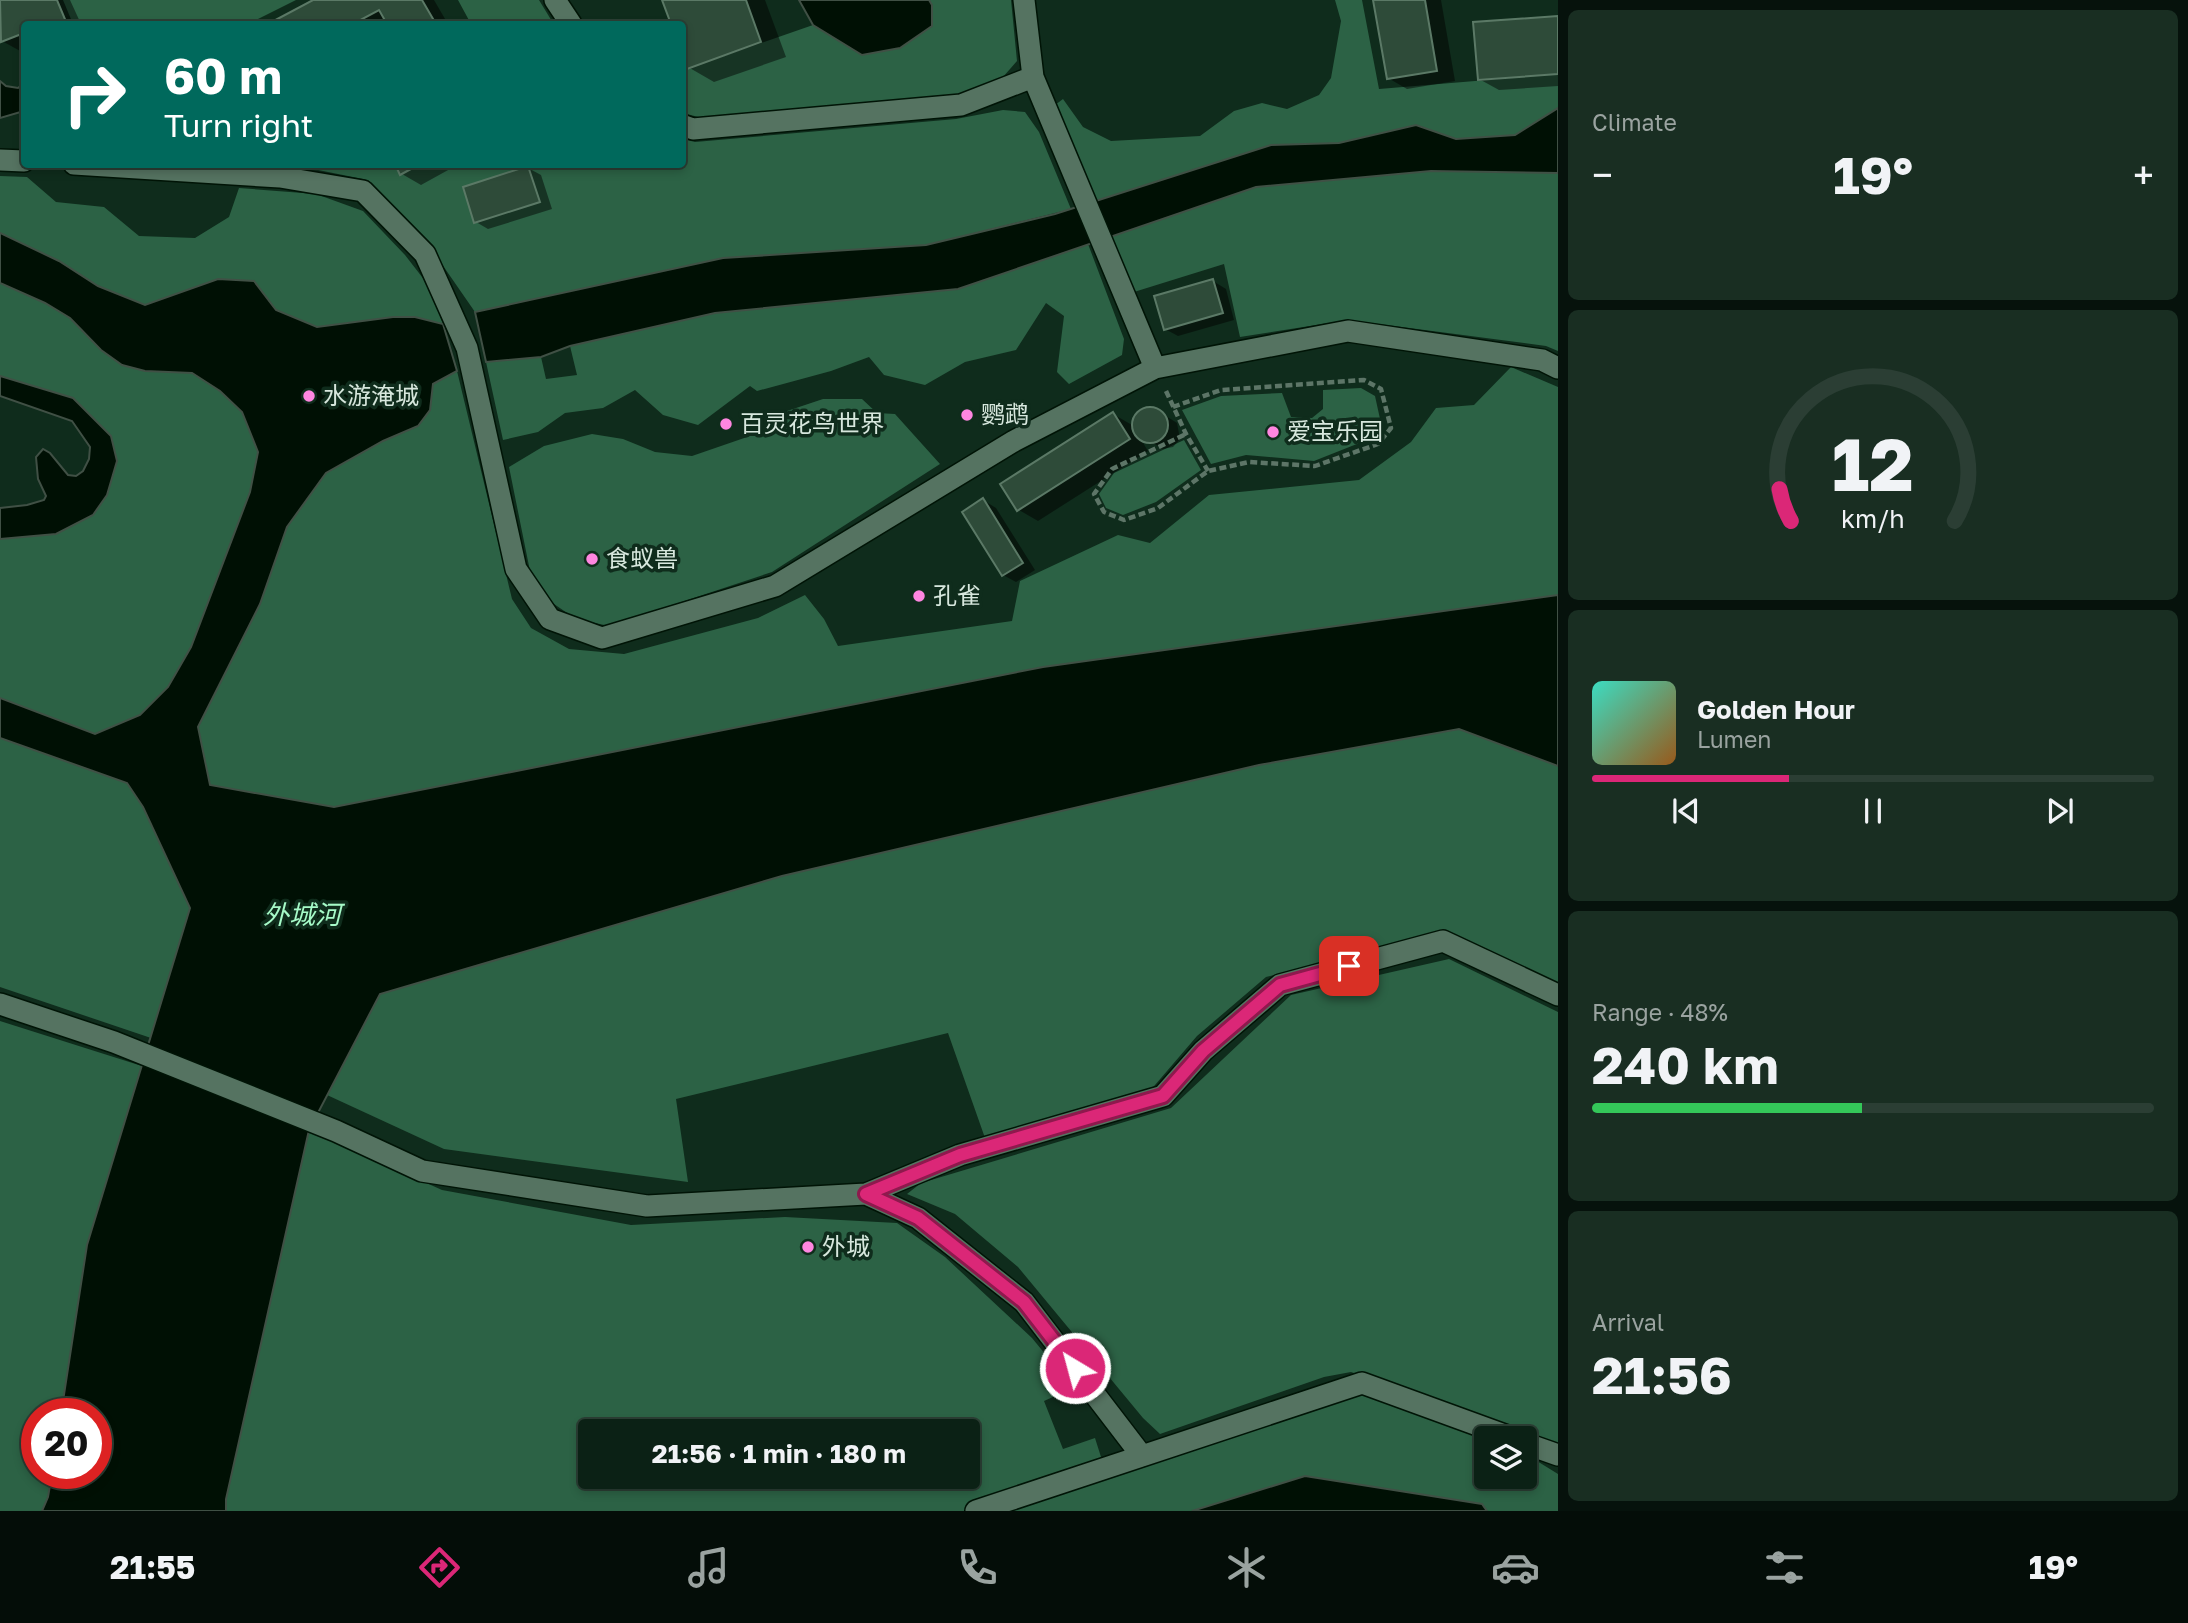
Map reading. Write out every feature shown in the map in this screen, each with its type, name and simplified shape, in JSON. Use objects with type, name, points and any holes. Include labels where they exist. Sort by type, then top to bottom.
[{"type":"street","points":[[555,0],[569,21]]},
{"type":"street","points":[[1024,0],[1033,77],[1155,368]]},
{"type":"street","points":[[686,126],[693,129],[961,105],[1033,77]]},
{"type":"street","points":[[0,160],[21,162]]},
{"type":"street","points":[[137,168],[280,177],[363,191],[425,254],[467,348],[516,569],[550,619],[602,638],[775,586],[1014,441],[1155,368],[1348,331],[1542,360],[1558,368]]},
{"type":"street","points":[[0,1004],[114,1042],[336,1131],[422,1171],[647,1206],[866,1194],[960,1155],[1163,1096],[1203,1051],[1280,985],[1443,941],[1558,995]]},
{"type":"street","points":[[866,1194],[918,1218],[1024,1302],[1142,1456]]},
{"type":"street","points":[[976,1511],[1362,1383],[1480,1426]]},
{"type":"street","points":[[1537,1448],[1558,1455]]},
{"type":"path","points":[[1155,368],[1186,434],[1208,471]]},
{"type":"path","points":[[1173,407],[1221,390],[1364,380],[1381,389],[1391,428],[1378,444],[1315,466],[1249,463],[1208,471],[1158,508],[1124,520],[1104,512],[1094,494],[1112,469],[1186,434]]},
{"type":"green space","points":[[63,0],[296,0],[254,21],[72,21]]},
{"type":"green space","points":[[458,0],[539,0],[552,21],[469,21]]},
{"type":"green space","points":[[929,0],[1011,0],[1017,61],[1003,77],[958,97],[702,118],[686,114],[686,67],[687,69],[813,25],[862,55],[900,48],[932,26],[932,5]]},
{"type":"green space","points":[[1335,0],[1362,0],[1379,89],[1558,74],[1558,108],[1515,135],[1456,140],[1416,125],[1339,143],[1271,145],[1096,201],[1055,105],[1063,99],[1083,127],[1111,141],[1200,136],[1234,111],[1262,103],[1287,109],[1319,95],[1331,78],[1341,21]]},
{"type":"green space","points":[[1003,110],[1025,112],[1039,132],[1071,209],[926,245],[723,258],[475,312],[421,234],[368,180],[304,168],[397,168],[401,175],[413,168],[686,168],[686,140],[695,142],[956,119]]},
{"type":"green space","points":[[1431,171],[1558,173],[1558,351],[1546,346],[1348,320],[1240,337],[1224,264],[1134,292],[1110,236],[1256,187]]},
{"type":"green space","points":[[0,176],[27,177],[56,202],[104,207],[139,236],[195,238],[229,217],[239,188],[316,194],[363,211],[405,255],[429,286],[443,324],[415,317],[393,317],[317,327],[276,310],[254,281],[218,279],[145,305],[98,286],[59,261],[0,233]]},
{"type":"green space","points":[[1088,244],[1124,339],[1122,355],[1069,384],[1057,372],[1064,316],[1046,303],[1016,350],[965,362],[925,385],[884,375],[869,357],[831,371],[757,391],[750,386],[698,425],[663,415],[635,390],[603,408],[565,413],[538,432],[503,440],[486,362],[541,357],[546,379],[577,375],[570,346],[715,313],[1054,255]]},
{"type":"green space","points":[[0,283],[45,303],[70,318],[101,350],[145,371],[192,373],[220,391],[242,412],[258,452],[250,492],[191,647],[168,687],[140,715],[95,734],[0,698],[0,539],[56,534],[117,461],[73,398],[0,376]]},
{"type":"green space","points":[[1511,367],[1558,387],[1558,595],[1043,667],[334,807],[209,785],[198,727],[260,604],[287,526],[326,473],[383,441],[418,426],[430,410],[433,384],[457,371],[512,599],[531,628],[569,649],[624,654],[758,618],[805,595],[824,619],[838,646],[1012,621],[1020,581],[1118,535],[1150,543],[1209,495],[1359,480],[1411,442],[1436,408],[1474,405]]},
{"type":"green space","points":[[1361,388],[1375,396],[1382,428],[1372,438],[1314,461],[1246,455],[1211,464],[1182,410],[1221,396],[1282,393],[1291,417],[1312,418],[1323,409],[1323,390]]},
{"type":"green space","points":[[823,399],[862,399],[877,413],[895,414],[940,464],[772,572],[609,626],[576,619],[551,602],[530,571],[509,467],[544,446],[592,434],[623,439],[655,452],[692,456],[750,436],[787,411]]},
{"type":"green space","points":[[1184,440],[1201,470],[1156,502],[1123,515],[1106,508],[1099,494],[1114,473]]},
{"type":"green space","points":[[1459,729],[1558,766],[1558,986],[1442,935],[1266,977],[1197,1036],[1149,1092],[985,1138],[948,1033],[676,1099],[688,1182],[444,1149],[327,1095],[380,994],[782,876],[1259,765]]},
{"type":"green space","points":[[0,738],[127,783],[143,807],[190,908],[151,1038],[0,987]]},
{"type":"green space","points":[[1449,959],[1558,1012],[1558,1444],[1537,1437],[1537,1426],[1506,1426],[1351,1372],[1324,1377],[1160,1434],[1143,1418],[1018,1267],[955,1214],[907,1194],[921,1183],[1171,1108],[1291,995]]},
{"type":"green space","points":[[0,1021],[142,1066],[87,1245],[63,1398],[21,1398],[21,1489],[49,1489],[48,1497],[42,1511],[0,1511]]},
{"type":"green space","points":[[309,1130],[442,1190],[631,1225],[785,1217],[897,1223],[945,1257],[1032,1338],[1073,1388],[1044,1401],[1063,1449],[1095,1438],[1107,1476],[1363,1391],[1474,1433],[1474,1489],[1537,1489],[1537,1461],[1558,1474],[1558,1511],[1487,1511],[1482,1504],[1305,1476],[1192,1511],[226,1511],[226,1499]]},
{"type":"water","points":[[799,0],[929,0],[932,5],[932,26],[900,48],[862,55],[813,25]]},
{"type":"water","points":[[0,81],[6,86],[18,88],[21,86],[21,112],[0,118]]},
{"type":"water","points":[[1558,108],[1558,173],[1431,171],[1256,187],[958,289],[715,313],[570,346],[541,357],[486,362],[475,312],[723,258],[926,245],[1055,214],[1271,145],[1339,143],[1416,125],[1456,139],[1515,135]]},
{"type":"water","name":"外城河","points":[[0,233],[59,261],[98,286],[145,305],[218,279],[254,281],[276,310],[317,327],[393,317],[415,317],[443,324],[457,371],[433,384],[430,410],[418,426],[383,441],[326,473],[287,527],[260,604],[198,727],[210,785],[334,807],[1043,667],[1558,595],[1558,766],[1459,729],[1259,765],[782,876],[380,994],[309,1130],[226,1499],[226,1511],[42,1511],[49,1489],[112,1489],[112,1398],[63,1398],[87,1245],[190,908],[143,807],[127,783],[0,738],[0,698],[95,734],[140,715],[168,687],[191,647],[250,492],[258,452],[242,412],[220,391],[192,373],[145,371],[122,365],[101,350],[70,318],[45,303],[0,283]]},
{"type":"water","points":[[0,376],[73,398],[111,436],[117,461],[107,495],[93,515],[56,534],[0,539],[0,508],[44,500],[46,496],[38,479],[36,457],[43,449],[50,453],[68,475],[76,476],[83,471],[89,459],[90,447],[72,421],[0,396]]},
{"type":"water","points":[[1305,1476],[1482,1504],[1487,1511],[1192,1511]]},
{"type":"building","points":[[0,0],[57,0],[66,21],[21,21],[21,34],[1,42]]},
{"type":"building","points":[[313,0],[422,0],[434,21],[385,21],[379,10],[359,21],[274,21]]},
{"type":"building","points":[[662,0],[746,0],[761,42],[687,69],[686,21],[670,21]]},
{"type":"building","points":[[1373,0],[1425,0],[1437,71],[1387,79]]},
{"type":"building","points":[[1558,16],[1558,74],[1478,80],[1473,22]]},
{"type":"building","points":[[397,168],[413,168],[400,175]]},
{"type":"building","points":[[529,168],[540,202],[474,223],[463,187]]},
{"type":"building","points":[[1213,279],[1223,313],[1164,330],[1154,296]]},
{"type":"building","points":[[1150,407],[1163,412],[1168,425],[1163,438],[1150,443],[1137,438],[1132,425],[1137,412]]},
{"type":"building","points":[[1113,412],[1130,439],[1017,511],[1000,484]]},
{"type":"building","points":[[983,498],[1023,563],[1002,576],[962,512]]},
{"type":"place","name":"水游淹城","points":[[309,396]]},
{"type":"place","name":"鹦鹉","points":[[967,415]]},
{"type":"place","name":"百灵花鸟世界","points":[[726,424]]},
{"type":"place","name":"爱宝乐园","points":[[1273,432]]},
{"type":"place","name":"食蚁兽","points":[[592,559]]},
{"type":"place","name":"孔雀","points":[[919,596]]},
{"type":"place","name":"外城","points":[[808,1247]]},
{"type":"route","points":[[1075,1368],[1024,1302],[918,1218],[866,1194],[960,1155],[1163,1096],[1203,1051],[1280,985],[1349,966]]}]
